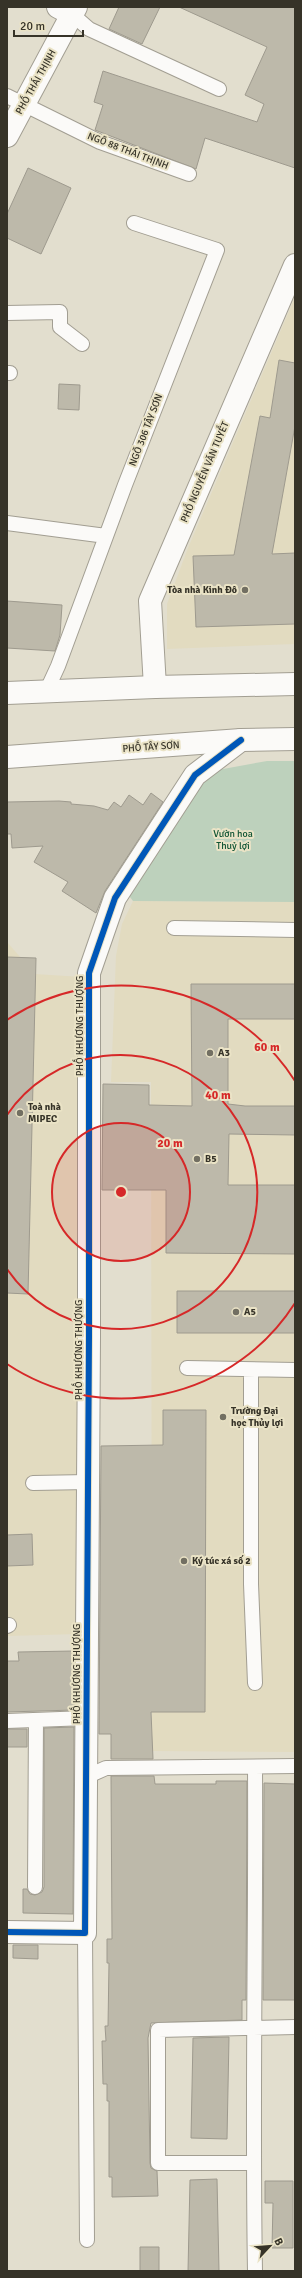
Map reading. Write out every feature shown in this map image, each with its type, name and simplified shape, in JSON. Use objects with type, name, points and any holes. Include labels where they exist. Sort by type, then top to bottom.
[{"type":"street","name":"PHỐ THÁI THỊNH","points":[[7,136],[15,100],[69,10]]},
{"type":"street","name":"PHỐ NGUYỄN VĂN TUYẾT","points":[[155,687],[150,601],[295,265]]},
{"type":"street","points":[[7,693],[155,687],[295,684]]},
{"type":"street","name":"PHỐ TÂY SƠN","points":[[7,757],[241,740],[295,739]]},
{"type":"street","name":"PHỐ KHƯƠNG THƯỢNG","points":[[85,1934],[89,973],[115,898],[195,775],[241,740]]},
{"type":"street","points":[[7,1932],[85,1934]]},
{"type":"lane","points":[[69,10],[89,29],[219,89]]},
{"type":"lane","name":"NGÕ 88 THÁI THỊNH","points":[[15,100],[100,142],[190,174]]},
{"type":"lane","name":"NGÕ 306 TÂY SƠN","points":[[46,692],[58,666],[106,536],[217,250],[134,222]]},
{"type":"lane","points":[[7,313],[60,312],[60,327],[82,344]]},
{"type":"lane","points":[[7,523],[106,536]]},
{"type":"lane","points":[[174,928],[295,930]]},
{"type":"lane","points":[[187,1368],[295,1370]]},
{"type":"lane","points":[[251,1370],[251,1584],[254,1683]]},
{"type":"lane","points":[[33,1483],[88,1482]]},
{"type":"lane","points":[[7,1721],[86,1718]]},
{"type":"lane","points":[[35,1887],[36,1720]]},
{"type":"lane","points":[[86,1768],[295,1766]]},
{"type":"lane","points":[[255,1767],[255,2028],[253,2163],[255,2271]]},
{"type":"lane","points":[[85,1934],[87,2240]]},
{"type":"lane","points":[[253,2163],[158,2163],[158,2030],[295,2028]]},
{"type":"shaded area","points":[[295,297],[295,644],[167,649],[167,604],[188,548]]},
{"type":"shaded area","name":"Trường Đại học Thủy lợi","points":[[133,901],[295,902],[295,1752],[152,1751],[151,1082],[111,1082],[116,956],[122,924]]},
{"type":"shaded area","points":[[7,942],[21,958],[36,958],[35,974],[83,977],[78,1338],[80,1634],[7,1636]]},
{"type":"green space","name":"Vườn hoa Thuỷ lợi","points":[[267,761],[295,761],[295,902],[133,901],[120,884],[212,771]]},
{"type":"building","points":[[119,7],[160,7],[142,44],[109,29]]},
{"type":"building","points":[[179,7],[295,7],[295,168],[205,138],[196,169],[95,130],[103,105],[94,102],[103,71],[257,122],[264,104],[245,95],[267,47]]},
{"type":"building","points":[[28,168],[71,188],[41,254],[7,238],[7,214]]},
{"type":"building","points":[[279,360],[295,363],[295,426],[272,554],[295,553],[295,624],[196,627],[193,556],[234,555],[260,416],[270,418]]},
{"type":"building","points":[[59,384],[80,385],[79,410],[58,409]]},
{"type":"building","points":[[7,601],[62,605],[60,635],[55,651],[7,648]]},
{"type":"building","points":[[151,793],[163,802],[105,891],[96,913],[62,891],[68,882],[34,862],[43,846],[12,848],[11,834],[7,834],[7,802],[59,801],[71,802],[71,804],[94,806],[108,810],[114,802],[121,807],[129,795],[143,805]]},
{"type":"building","name":"Toà nhà MIPEC","points":[[7,957],[36,958],[28,1294],[7,1293]]},
{"type":"building","points":[[191,984],[295,984],[295,1019],[228,1019],[228,1104],[245,1106],[295,1106],[295,1135],[229,1134],[228,1185],[295,1185],[295,1254],[166,1253],[166,1190],[102,1190],[103,1084],[149,1085],[149,1105],[192,1106]]},
{"type":"building","name":"A5","points":[[177,1291],[295,1291],[295,1333],[177,1333]]},
{"type":"building","points":[[163,1410],[206,1410],[205,1712],[151,1712],[153,1759],[111,1759],[111,1734],[99,1734],[101,1446],[163,1445]]},
{"type":"building","points":[[32,1534],[33,1565],[7,1566],[7,1535]]},
{"type":"building","points":[[74,1651],[74,1710],[7,1712],[7,1661],[19,1661],[18,1652]]},
{"type":"building","points":[[74,1727],[73,1914],[23,1913],[23,1889],[27,1889],[30,1894],[35,1895],[42,1892],[44,1887],[44,1728]]},
{"type":"building","points":[[7,1729],[27,1729],[27,1747],[7,1747]]},
{"type":"building","points":[[111,1776],[154,1776],[155,1784],[216,1784],[216,1781],[247,1781],[246,2000],[242,2000],[242,2020],[151,2023],[148,2038],[150,2163],[151,2168],[157,2171],[158,2196],[112,2197],[112,2177],[109,2177],[109,2101],[107,2101],[107,2084],[103,2084],[102,2041],[106,2041],[105,2026],[108,2026],[109,1963],[107,1963],[107,1939],[112,1939]]},
{"type":"building","points":[[264,1783],[295,1784],[295,2000],[263,2000]]},
{"type":"building","points":[[13,1945],[38,1945],[38,1959],[13,1958]]},
{"type":"building","points":[[229,2037],[227,2139],[191,2138],[193,2038]]},
{"type":"building","points":[[217,2179],[219,2271],[188,2271],[190,2180]]},
{"type":"building","points":[[265,2181],[293,2181],[293,2248],[272,2248],[273,2203],[265,2203]]},
{"type":"building","points":[[140,2247],[159,2247],[159,2271],[140,2271]]},
{"type":"cycle path","points":[[7,1932],[85,1933],[89,1337],[89,973],[115,898],[195,775],[241,740]]},
{"type":"place","name":"Tòa nhà Kinh Đô","points":[[245,590]]},
{"type":"place","name":"A3","points":[[210,1053]]},
{"type":"place","name":"Toà nhà MIPEC","points":[[20,1113]]},
{"type":"place","name":"B5","points":[[197,1159]]},
{"type":"place","name":"A5","points":[[236,1312]]},
{"type":"place","name":"Trường Đại học Thủy lợi","points":[[223,1417]]},
{"type":"place","name":"Ký túc xá số 2","points":[[184,1561]]}]
